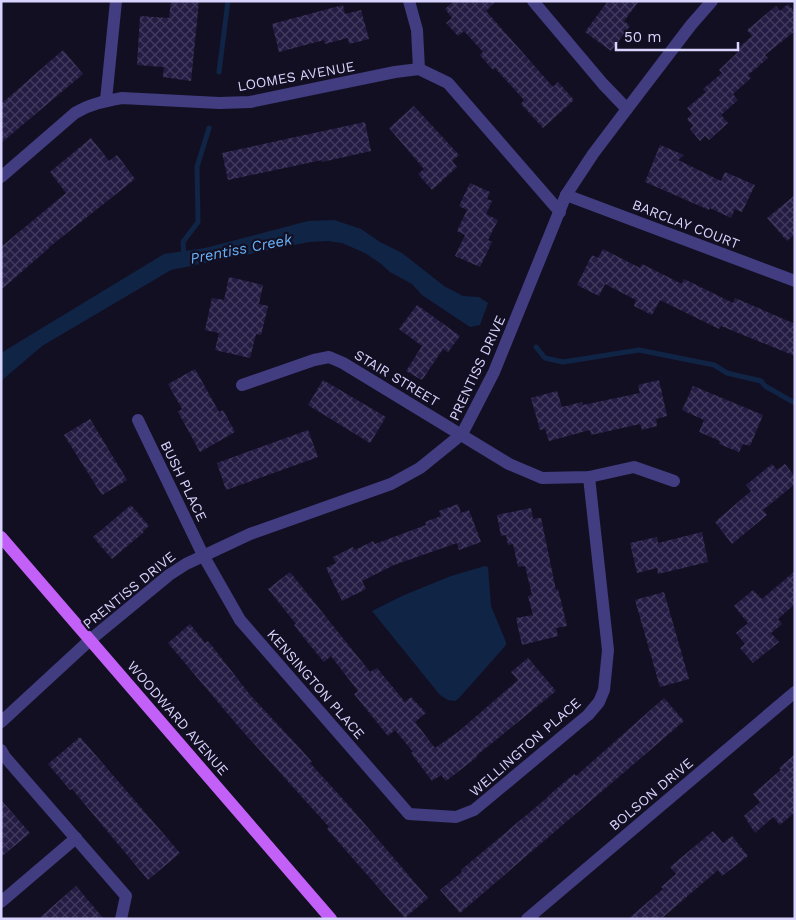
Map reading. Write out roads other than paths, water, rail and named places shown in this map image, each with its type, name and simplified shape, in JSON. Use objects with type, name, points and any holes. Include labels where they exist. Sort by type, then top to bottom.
[{"type":"main road","name":"WOODWARD AVENUE","points":[[1,537],[331,919]]},
{"type":"street","points":[[106,100],[116,1]]},
{"type":"street","points":[[409,1],[417,30],[419,69],[448,83],[560,212]]},
{"type":"street","points":[[533,1],[603,84],[627,109]]},
{"type":"street","name":"PRENTISS DRIVE","points":[[1,722],[90,640],[169,575],[186,564],[250,534],[391,484],[420,468],[462,434],[494,372],[566,195],[593,154],[691,25],[712,1]]},
{"type":"street","name":"LOOMES AVENUE","points":[[1,177],[75,112],[88,105],[106,100],[122,98],[219,103],[250,102],[395,72],[419,69]]},
{"type":"street","name":"BARCLAY COURT","points":[[566,195],[795,281]]},
{"type":"street","name":"STAIR STREET","points":[[242,385],[314,360],[329,357],[343,363],[509,464],[542,478],[589,477],[634,467],[674,481]]},
{"type":"street","name":"BUSH PLACE","points":[[138,420],[203,555]]},
{"type":"street","name":"WELLINGTON PLACE","points":[[423,815],[456,817],[474,810],[588,716],[599,702],[604,690],[608,650],[589,477]]},
{"type":"street","name":"KENSINGTON PLACE","points":[[203,555],[240,620],[409,814],[423,815]]},
{"type":"street","name":"BOLSON DRIVE","points":[[527,919],[795,692]]},
{"type":"street","points":[[1,750],[126,896],[121,919]]},
{"type":"street","points":[[1,902],[76,838]]},
{"type":"water","points":[[334,220],[361,229],[380,242],[402,253],[444,286],[463,296],[479,297],[488,303],[480,325],[470,327],[422,295],[412,284],[390,272],[365,253],[342,243],[328,241],[309,242],[171,270],[42,346],[1,381],[1,353],[164,254],[205,248],[308,221]]},
{"type":"water","points":[[485,566],[488,567],[491,606],[506,645],[459,698],[455,701],[448,700],[440,695],[372,611],[402,596],[451,576]]},
{"type":"waterway","points":[[219,72],[228,1]]},
{"type":"waterway","points":[[184,256],[183,242],[198,222],[197,167],[209,128]]},
{"type":"waterway","name":"Prentiss Creek","points":[[536,347],[545,358],[563,362],[639,350],[714,365],[727,373],[761,381],[765,386],[795,403]]}]
